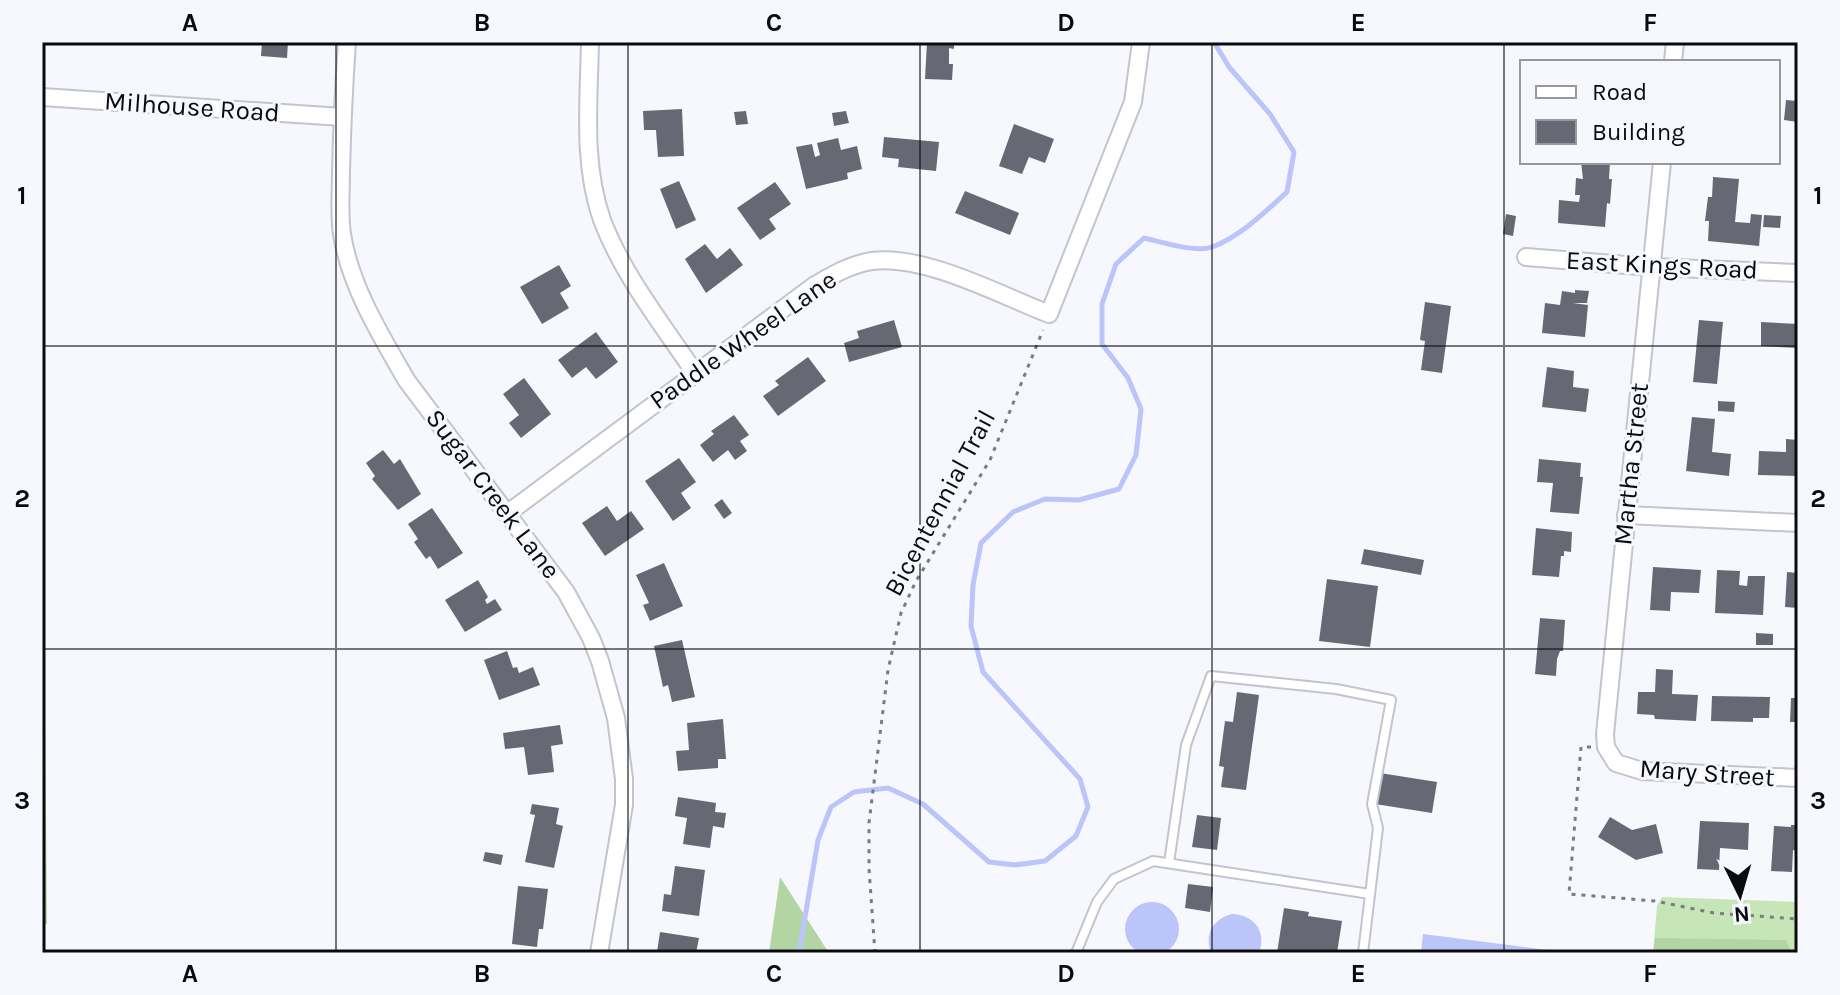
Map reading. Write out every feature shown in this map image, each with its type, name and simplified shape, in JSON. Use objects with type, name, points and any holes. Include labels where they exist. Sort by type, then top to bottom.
[{"type":"street","name":"Sugar Creek Lane","points":[[347,42],[342,117],[341,232],[359,287],[407,381],[508,513],[577,611],[600,661],[616,718],[624,805],[599,953]]},
{"type":"street","points":[[590,42],[589,149],[602,219],[628,272],[695,373]]},
{"type":"street","points":[[1049,314],[1133,102],[1141,42]]},
{"type":"street","name":"Milhouse Road","points":[[42,97],[342,117]]},
{"type":"street","name":"Martha Street","points":[[1606,747],[1662,164]]},
{"type":"street","name":"East Kings Road","points":[[1526,257],[1651,267],[1798,273]]},
{"type":"street","name":"Paddle Wheel Lane","points":[[508,513],[815,285],[850,267],[869,261],[913,263],[940,270],[1049,314]]},
{"type":"street","points":[[1626,515],[1798,523]]},
{"type":"street","name":"Mary Street","points":[[1606,747],[1616,763],[1642,771],[1798,778]]},
{"type":"lane","points":[[1169,863],[1186,745],[1211,676],[1336,689],[1391,700],[1372,804],[1378,828],[1363,953]]},
{"type":"lane","points":[[1076,953],[1097,902],[1114,879],[1153,861],[1370,894]]},
{"type":"path","name":"Bicentennial Trail","points":[[875,953],[869,823],[888,670],[901,613],[916,581],[990,460],[1049,314]]},
{"type":"path","points":[[1606,747],[1581,747],[1569,894],[1655,901],[1714,913],[1798,919]]},
{"type":"green space","points":[[44,610],[47,924],[42,924]]},
{"type":"green space","points":[[780,877],[829,953],[769,953]]},
{"type":"green space","points":[[1662,897],[1798,902],[1798,953],[1653,953],[1657,906]]},
{"type":"green space","points":[[1655,938],[1786,940],[1792,953],[1653,953]]},
{"type":"water","points":[[1152,902],[1171,910],[1179,929],[1171,948],[1152,956],[1133,948],[1125,929],[1133,910]]},
{"type":"water","points":[[1232,914],[1247,917],[1257,926],[1261,938],[1259,953],[1211,953],[1209,940],[1212,928]]},
{"type":"water","points":[[1423,934],[1563,952],[1565,953],[1421,953]]},
{"type":"building","points":[[262,42],[288,42],[287,58],[261,56]]},
{"type":"building","points":[[927,42],[954,42],[954,49],[949,48],[949,64],[953,64],[952,80],[925,79]]},
{"type":"building","points":[[1786,100],[1798,101],[1798,122],[1784,120]]},
{"type":"building","points":[[682,109],[684,156],[658,157],[656,130],[644,130],[643,111]]},
{"type":"building","points":[[746,111],[748,124],[736,125],[734,112]]},
{"type":"building","points":[[846,111],[849,123],[834,126],[832,113]]},
{"type":"building","points":[[1014,124],[1054,139],[1045,163],[1029,157],[1022,174],[999,166]]},
{"type":"building","points":[[884,137],[939,142],[936,171],[898,167],[899,159],[882,157]]},
{"type":"building","points":[[838,138],[841,150],[857,146],[862,169],[847,173],[848,179],[806,189],[796,147],[812,144],[815,157],[820,155],[817,143]]},
{"type":"building","points":[[1581,164],[1610,164],[1609,179],[1612,179],[1605,227],[1558,223],[1559,200],[1579,202],[1580,195],[1575,195],[1576,178],[1583,179]]},
{"type":"building","points":[[1713,177],[1739,179],[1735,222],[1750,223],[1751,214],[1762,215],[1759,246],[1708,241],[1709,221],[1705,221],[1708,197],[1712,197]]},
{"type":"building","points":[[679,181],[696,220],[676,229],[660,189]]},
{"type":"building","points":[[775,182],[791,204],[769,219],[776,229],[760,240],[737,208]]},
{"type":"building","points":[[965,191],[1019,213],[1010,235],[955,213]]},
{"type":"building","points":[[1506,214],[1516,216],[1513,236],[1503,234]]},
{"type":"building","points":[[1764,215],[1781,216],[1780,228],[1763,227]]},
{"type":"building","points":[[705,244],[717,259],[730,248],[743,265],[706,293],[685,259]]},
{"type":"building","points":[[559,265],[571,286],[560,293],[569,308],[542,324],[520,287]]},
{"type":"building","points":[[1575,290],[1589,291],[1587,303],[1573,303],[1588,305],[1585,337],[1542,333],[1545,303],[1560,305],[1562,291],[1575,293]]},
{"type":"building","points":[[1425,302],[1451,306],[1442,373],[1421,370],[1425,341],[1420,340]]},
{"type":"building","points":[[894,320],[902,347],[849,362],[844,343],[859,338],[857,331]]},
{"type":"building","points":[[1699,320],[1723,322],[1717,384],[1693,382]]},
{"type":"building","points":[[1761,322],[1798,324],[1798,348],[1761,346]]},
{"type":"building","points":[[596,332],[618,362],[596,379],[586,367],[572,378],[558,360]]},
{"type":"building","points":[[808,357],[826,381],[778,416],[763,396],[779,385],[775,381]]},
{"type":"building","points":[[1547,367],[1574,371],[1573,387],[1589,389],[1586,412],[1542,407]]},
{"type":"building","points":[[524,378],[551,414],[521,438],[509,423],[519,415],[503,394]]},
{"type":"building","points":[[1718,401],[1735,402],[1734,412],[1718,411]]},
{"type":"building","points":[[734,415],[749,435],[740,441],[747,451],[735,460],[728,450],[713,462],[700,445],[714,434],[711,431]]},
{"type":"building","points":[[1692,417],[1715,419],[1712,452],[1731,454],[1729,476],[1686,471]]},
{"type":"building","points":[[1786,439],[1798,440],[1798,476],[1758,475],[1759,451],[1786,452]]},
{"type":"building","points":[[383,450],[394,464],[400,459],[421,494],[398,510],[372,479],[375,476],[366,463]]},
{"type":"building","points":[[679,458],[696,482],[681,493],[691,508],[673,521],[645,481]]},
{"type":"building","points":[[1539,459],[1581,463],[1580,477],[1583,477],[1579,514],[1550,512],[1553,483],[1537,482]]},
{"type":"building","points":[[722,499],[732,513],[724,519],[714,505]]},
{"type":"building","points":[[607,506],[617,521],[631,511],[644,529],[605,556],[582,523]]},
{"type":"building","points":[[432,508],[463,553],[438,569],[430,556],[426,559],[414,542],[418,539],[408,524]]},
{"type":"building","points":[[1536,528],[1572,532],[1571,552],[1564,551],[1564,556],[1561,556],[1559,577],[1532,575]]},
{"type":"building","points":[[1364,549],[1424,560],[1421,575],[1361,564]]},
{"type":"building","points":[[664,563],[683,606],[650,621],[643,605],[649,603],[636,575]]},
{"type":"building","points":[[1653,567],[1701,570],[1699,593],[1671,592],[1670,611],[1650,610]]},
{"type":"building","points":[[1717,570],[1740,571],[1739,585],[1747,586],[1748,576],[1765,576],[1763,615],[1715,613]]},
{"type":"building","points":[[1787,572],[1798,573],[1798,608],[1785,607]]},
{"type":"building","points":[[1327,579],[1378,586],[1370,647],[1319,641]]},
{"type":"building","points":[[478,580],[488,597],[485,600],[487,604],[495,599],[502,610],[465,632],[445,600]]},
{"type":"building","points":[[1540,618],[1565,620],[1563,651],[1557,659],[1556,676],[1535,674]]},
{"type":"building","points":[[1756,633],[1773,634],[1773,645],[1756,645]]},
{"type":"building","points":[[682,640],[695,697],[672,702],[668,685],[663,687],[654,646]]},
{"type":"building","points":[[507,651],[513,668],[517,667],[519,673],[533,667],[540,685],[499,700],[484,660]]},
{"type":"building","points":[[1656,669],[1673,670],[1672,694],[1698,695],[1696,721],[1655,719],[1654,715],[1637,714],[1638,692],[1655,692]]},
{"type":"building","points":[[1237,692],[1259,695],[1246,790],[1221,787],[1224,767],[1219,766],[1225,721],[1233,722]]},
{"type":"building","points":[[1712,696],[1770,697],[1769,718],[1753,718],[1753,722],[1711,721]]},
{"type":"building","points":[[1791,698],[1798,698],[1798,722],[1790,722]]},
{"type":"building","points":[[723,719],[726,759],[718,759],[718,768],[678,771],[676,751],[689,750],[687,723]]},
{"type":"building","points":[[560,725],[563,744],[551,746],[554,772],[528,775],[524,747],[505,749],[503,733]]},
{"type":"building","points":[[1380,773],[1437,782],[1432,813],[1375,804]]},
{"type":"building","points":[[678,797],[716,803],[715,812],[726,813],[724,828],[713,826],[710,848],[683,844],[687,818],[675,816]]},
{"type":"building","points":[[532,804],[559,808],[556,824],[563,826],[554,868],[525,862],[535,815],[530,814]]},
{"type":"building","points":[[1197,815],[1221,818],[1217,850],[1192,847]]},
{"type":"building","points":[[1610,817],[1632,830],[1656,824],[1663,853],[1636,860],[1598,837]]},
{"type":"building","points":[[1700,821],[1749,823],[1748,850],[1720,848],[1719,870],[1697,869]]},
{"type":"building","points":[[1798,825],[1798,851],[1793,850],[1792,872],[1771,871],[1774,826]]},
{"type":"building","points":[[485,852],[503,855],[501,865],[483,861]]},
{"type":"building","points":[[675,866],[705,870],[699,916],[662,911],[664,894],[671,895]]},
{"type":"building","points":[[1188,884],[1213,887],[1210,912],[1185,908]]},
{"type":"building","points":[[518,886],[548,889],[543,929],[539,929],[537,947],[512,944]]},
{"type":"building","points":[[1284,908],[1309,912],[1308,916],[1342,921],[1337,953],[1277,953]]},
{"type":"building","points":[[660,932],[699,938],[696,953],[657,952]]},
{"type":"waterway","points":[[799,953],[818,840],[831,807],[854,792],[888,788],[923,804],[989,862],[1015,865],[1045,861],[1076,836],[1088,807],[1080,779],[983,672],[971,626],[973,585],[981,543],[1013,512],[1045,499],[1079,500],[1119,489],[1136,455],[1141,409],[1128,378],[1102,344],[1102,304],[1116,264],[1144,238],[1188,248],[1212,247],[1222,243],[1261,216],[1287,192],[1294,152],[1270,114],[1229,67],[1214,42]]}]
